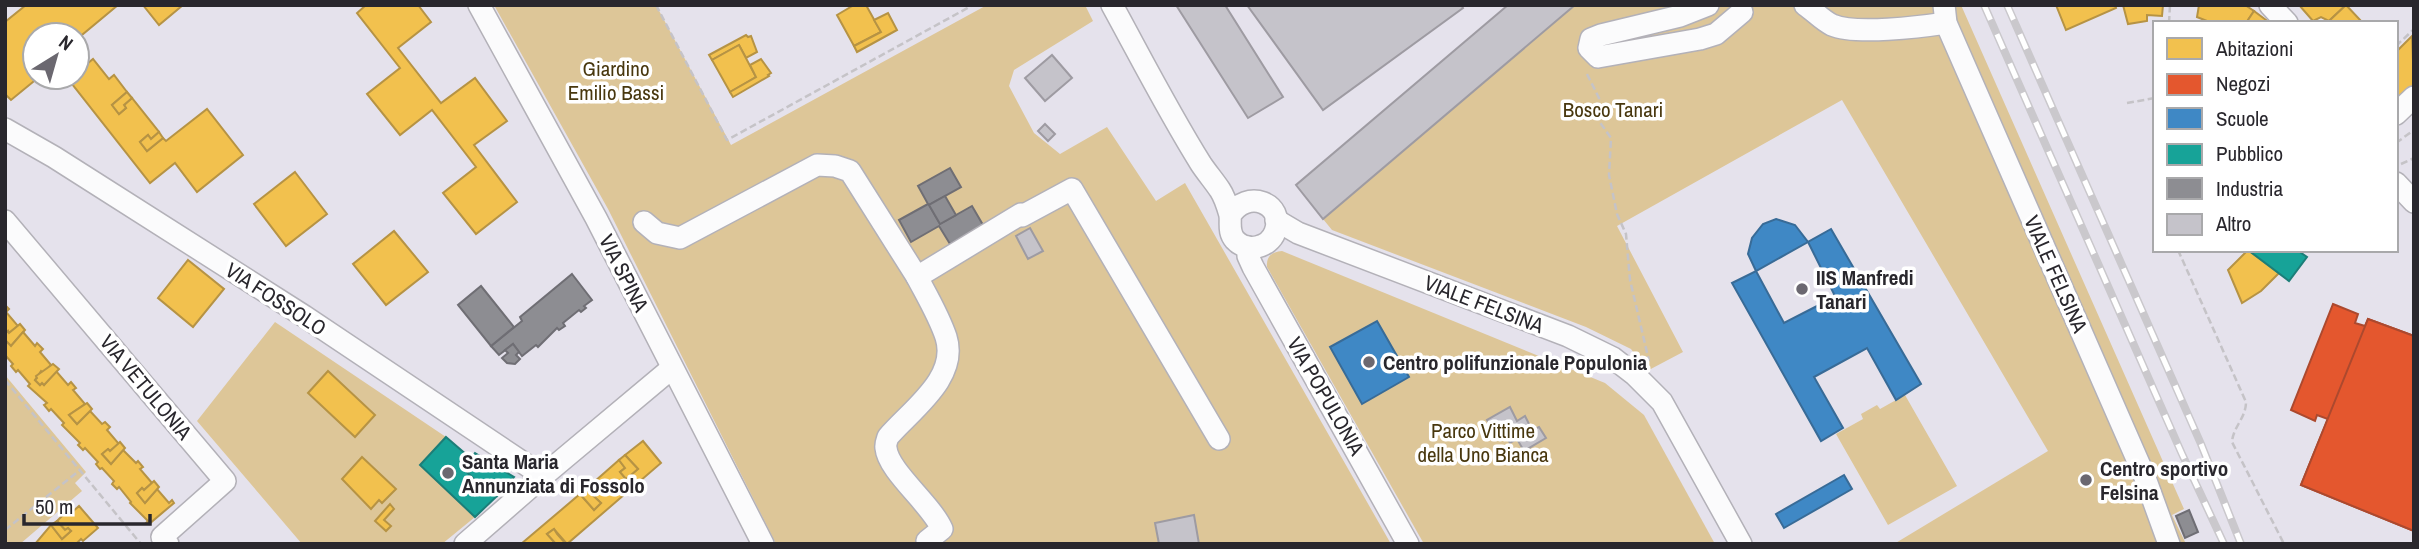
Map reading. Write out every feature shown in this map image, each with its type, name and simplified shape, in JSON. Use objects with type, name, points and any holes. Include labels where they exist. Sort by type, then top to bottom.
[{"type":"street","name":"VIA SPINA","points":[[479,5],[596,218],[763,544]]},
{"type":"street","name":"VIALE FELSINA","points":[[1112,5],[1201,164],[1236,210],[1248,200],[1263,202],[1273,212],[1275,227],[1298,233],[1568,336],[1613,358],[1662,402],[1741,544]]},
{"type":"street","points":[[1708,5],[1680,16],[1601,35],[1591,39],[1589,48],[1598,57],[1700,39],[1716,33],[1742,12]]},
{"type":"street","points":[[1805,5],[1831,24],[1849,29],[1926,26],[1945,14]]},
{"type":"street","points":[[2270,5],[2285,21]]},
{"type":"street","name":"VIALE FELSINA","points":[[1945,14],[2144,475],[2169,544]]},
{"type":"street","points":[[2398,112],[2414,97]]},
{"type":"street","name":"VIA FOSSOLO","points":[[5,129],[54,157],[304,316],[543,476]]},
{"type":"street","points":[[645,222],[657,233],[680,238],[817,165],[835,166],[850,171],[917,277],[947,339],[948,352],[943,374],[888,437],[885,447],[890,460],[934,513],[942,529],[927,541]]},
{"type":"street","points":[[2398,174],[2414,202]]},
{"type":"street","points":[[917,277],[1072,188],[1219,439]]},
{"type":"street","points":[[1236,210],[1229,224],[1234,239],[1248,247],[1263,245],[1275,227]]},
{"type":"street","name":"VIA VETULONIA","points":[[5,221],[225,481],[162,537],[168,544]]},
{"type":"street","name":"VIA POPULONIA","points":[[1248,247],[1248,256],[1253,267],[1408,544]]},
{"type":"street","points":[[465,544],[672,368]]},
{"type":"path","points":[[656,5],[727,140],[973,5]]},
{"type":"path","points":[[2398,44],[2414,29]]},
{"type":"path","points":[[1589,48],[1582,50],[1581,54],[1585,70],[1599,98],[1599,121],[1611,138],[1609,175],[1617,214],[1626,234],[1630,280],[1649,361]]},
{"type":"path","points":[[2127,103],[2153,98]]},
{"type":"path","points":[[2398,142],[2414,130]]},
{"type":"path","points":[[2398,174],[2414,158]]},
{"type":"path","points":[[2179,252],[2246,402],[2245,412],[2233,431],[2232,442],[2284,544]]},
{"type":"path","points":[[5,380],[141,544]]},
{"type":"path","points":[[5,530],[80,470]]},
{"type":"green space","name":"Giardino Emilio Bassi","points":[[494,5],[656,5],[731,145],[987,5],[1085,5],[1093,21],[1014,70],[1009,86],[1034,133],[1060,154],[1107,127],[1156,201],[1185,183],[1391,544],[776,544],[608,209]]},
{"type":"green space","name":"Bosco Tanari","points":[[1575,5],[1961,5],[2184,509],[2172,515],[2186,544],[1894,544],[2048,451],[1842,100],[1617,226],[1683,352],[1647,371],[1631,349],[1586,327],[1332,230],[1323,219]]},
{"type":"green space","name":"Parco Vittime della Uno Bianca","points":[[1282,251],[1605,383],[1644,415],[1715,544],[1424,544],[1267,267],[1270,255]]},
{"type":"green space","points":[[275,322],[446,437],[420,465],[475,517],[442,544],[302,544],[197,421]]},
{"type":"green space","points":[[5,375],[86,472],[75,483],[82,491],[20,544],[5,544]]},
{"type":"green space","points":[[1905,395],[1957,486],[1888,525],[1836,434],[1863,419],[1861,414],[1877,405],[1880,409]]},
{"type":"building: Abitazioni","points":[[26,5],[118,5],[91,27],[91,21],[21,21],[22,91],[11,100],[5,94],[5,22]]},
{"type":"building: Abitazioni","points":[[143,5],[183,5],[159,25]]},
{"type":"building: Abitazioni","points":[[366,5],[418,5],[431,22],[398,48],[441,103],[475,78],[507,121],[474,145],[517,202],[476,234],[443,193],[476,167],[432,110],[400,135],[367,94],[400,68],[357,13]]},
{"type":"building: Abitazioni","points":[[854,5],[866,5],[881,32],[854,46],[837,15]]},
{"type":"building: Abitazioni","points":[[2056,5],[2115,5],[2116,8],[2066,30]]},
{"type":"building: Abitazioni","points":[[2123,5],[2163,5],[2162,16],[2147,15],[2147,21],[2128,24]]},
{"type":"building: Abitazioni","points":[[2199,5],[2245,5],[2254,11],[2247,21],[2207,21],[2197,17]]},
{"type":"building: Abitazioni","points":[[2299,5],[2346,5],[2329,21],[2321,17],[2313,21]]},
{"type":"building: Abitazioni","points":[[2346,5],[2361,21],[2329,21]]},
{"type":"building: Abitazioni","points":[[2254,11],[2267,21],[2247,21]]},
{"type":"building: Abitazioni","points":[[888,13],[897,30],[857,52],[854,46],[881,32],[874,20]]},
{"type":"building: Abitazioni","points":[[746,35],[751,36],[757,52],[746,58],[739,45],[712,60],[709,55]]},
{"type":"building: Abitazioni","points":[[2412,36],[2414,86],[2401,99],[2398,97],[2398,50]]},
{"type":"building: Abitazioni","points":[[739,45],[756,77],[730,92],[712,60]]},
{"type":"building: Abitazioni","points":[[93,59],[109,79],[114,75],[127,92],[112,105],[119,114],[132,98],[159,132],[151,139],[148,135],[140,142],[147,151],[163,138],[166,141],[207,109],[243,155],[197,192],[175,163],[150,183],[77,91],[91,91]]},
{"type":"building: Abitazioni","points":[[761,59],[771,73],[769,76],[733,97],[730,92],[756,77],[750,65]]},
{"type":"building: Abitazioni","points":[[127,92],[132,98],[119,114],[112,105]]},
{"type":"building: Abitazioni","points":[[159,132],[163,138],[147,151],[140,142],[148,135],[151,139]]},
{"type":"building: Abitazioni","points":[[295,172],[327,214],[286,246],[254,204]]},
{"type":"building: Abitazioni","points":[[394,231],[428,272],[386,305],[353,264]]},
{"type":"building: Abitazioni","points":[[2246,252],[2251,252],[2279,273],[2261,291],[2242,303],[2228,270]]},
{"type":"building: Abitazioni","points":[[188,260],[224,289],[193,327],[158,298]]},
{"type":"building: Abitazioni","points":[[5,305],[9,309],[6,312],[18,326],[5,334]]},
{"type":"building: Abitazioni","points":[[20,324],[25,330],[11,346],[5,340],[5,334]]},
{"type":"building: Abitazioni","points":[[23,332],[35,346],[37,343],[43,349],[40,352],[51,365],[43,373],[41,371],[35,380],[44,385],[56,371],[68,385],[71,382],[76,388],[73,390],[85,404],[69,415],[77,424],[90,411],[102,424],[105,422],[110,427],[107,430],[119,444],[102,454],[111,464],[123,450],[136,463],[138,461],[143,467],[140,469],[152,483],[137,493],[145,503],[157,489],[169,503],[172,500],[174,503],[149,524],[119,487],[117,489],[112,484],[114,481],[100,469],[96,464],[98,462],[85,448],[83,450],[78,445],[80,443],[62,425],[64,423],[51,409],[49,411],[44,405],[47,403],[28,386],[30,384],[18,370],[16,372],[11,366],[13,364],[5,355],[5,340],[11,346]]},
{"type":"building: Abitazioni","points":[[53,364],[59,369],[44,385],[40,385],[35,380],[36,376]]},
{"type":"building: Abitazioni","points":[[328,371],[375,415],[355,437],[308,393]]},
{"type":"building: Abitazioni","points":[[87,403],[92,409],[77,424],[69,415]]},
{"type":"building: Abitazioni","points":[[643,441],[661,463],[567,544],[554,529],[547,534],[556,544],[521,544],[580,494],[594,510],[601,503],[586,489],[619,460],[625,468],[620,472],[626,479],[638,469],[625,455]]},
{"type":"building: Abitazioni","points":[[120,442],[125,448],[111,464],[102,454]]},
{"type":"building: Abitazioni","points":[[625,455],[638,469],[626,479],[620,472],[625,468],[619,460]]},
{"type":"building: Abitazioni","points":[[362,457],[396,489],[382,503],[379,500],[371,509],[342,479]]},
{"type":"building: Abitazioni","points":[[154,481],[159,487],[145,503],[137,493]]},
{"type":"building: Abitazioni","points":[[586,489],[601,503],[594,510],[580,494]]},
{"type":"building: Abitazioni","points":[[390,504],[394,509],[384,520],[391,526],[386,531],[375,521]]},
{"type":"building: Abitazioni","points":[[79,506],[98,528],[83,541],[81,539],[76,544],[35,544],[51,525],[62,539],[71,531],[68,528],[65,530],[57,521],[67,511],[70,514]]},
{"type":"building: Abitazioni","points":[[57,521],[65,530],[68,528],[71,531],[62,539],[51,525]]},
{"type":"building: Abitazioni","points":[[554,529],[566,544],[556,544],[547,534]]},
{"type":"building: Negozi","points":[[2333,304],[2358,314],[2355,323],[2365,326],[2368,319],[2414,336],[2414,531],[2301,485],[2328,419],[2317,415],[2315,421],[2291,410]]},
{"type":"building: Negozi","points":[[2368,319],[2414,336],[2414,531],[2301,485]]},
{"type":"building: Scuole","points":[[1776,219],[1795,225],[1808,242],[1756,271],[1748,254],[1752,238],[1763,224]]},
{"type":"building: Scuole","points":[[1831,229],[1921,384],[1896,400],[1867,348],[1814,377],[1843,428],[1821,441],[1732,283],[1756,271],[1784,323],[1819,305],[1835,296],[1808,242]]},
{"type":"building: Scuole","points":[[1377,321],[1409,377],[1362,404],[1330,347]]},
{"type":"building: Scuole","points":[[1844,475],[1852,489],[1784,528],[1776,514]]},
{"type":"building: Pubblico","points":[[2251,252],[2300,252],[2307,257],[2289,281]]},
{"type":"building: Pubblico","name":"Santa Maria Annunziata di Fossolo","points":[[446,437],[468,456],[461,466],[478,483],[481,480],[497,496],[475,517],[420,465]]},
{"type":"building: Pubblico","points":[[475,453],[514,477],[497,496],[481,480],[478,483],[461,466],[468,456],[470,459]]},
{"type":"building: Industria","points":[[950,168],[961,187],[929,205],[940,224],[972,206],[983,225],[950,244],[939,226],[911,242],[899,220],[928,204],[918,186]]},
{"type":"building: Industria","points":[[945,196],[956,215],[940,224],[929,205]]},
{"type":"building: Industria","points":[[572,274],[592,300],[584,306],[586,308],[581,312],[579,310],[563,323],[565,326],[559,330],[557,328],[538,347],[536,345],[522,356],[513,344],[499,355],[491,346],[522,321],[520,317]]},
{"type":"building: Industria","points":[[481,286],[514,327],[491,346],[458,305]]},
{"type":"building: Industria","points":[[513,344],[520,359],[515,364],[507,363],[502,358],[508,353],[505,350]]},
{"type":"building: Industria","points":[[2189,510],[2198,532],[2185,538],[2176,516]]},
{"type":"building: Altro","points":[[1176,5],[1225,5],[1283,97],[1248,118]]},
{"type":"building: Altro","points":[[1247,5],[1461,5],[1463,8],[1323,110]]},
{"type":"building: Altro","points":[[1508,5],[1575,5],[1323,219],[1296,185]]},
{"type":"building: Altro","points":[[1052,55],[1072,78],[1045,101],[1025,78]]},
{"type":"building: Altro","points":[[1045,124],[1055,134],[1048,141],[1038,131]]},
{"type":"building: Altro","points":[[1030,228],[1043,251],[1028,259],[1016,236]]},
{"type":"building: Altro","points":[[1510,407],[1517,421],[1525,416],[1532,430],[1539,427],[1546,438],[1524,451],[1517,439],[1510,443],[1502,430],[1495,434],[1487,420]]},
{"type":"building: Altro","points":[[1194,515],[1199,544],[1159,544],[1155,523]]},
{"type":"railway","points":[[1984,5],[2224,544]]},
{"type":"railway","points":[[2007,5],[2201,444],[2241,544]]},
{"type":"place","name":"IIS Manfredi Tanari","points":[[1802,289]]},
{"type":"place","name":"Centro polifunzionale Populonia","points":[[1369,362]]},
{"type":"place","name":"Santa Maria Annunziata di Fossolo","points":[[448,473]]},
{"type":"place","name":"Centro sportivo Felsina","points":[[2086,480]]}]
